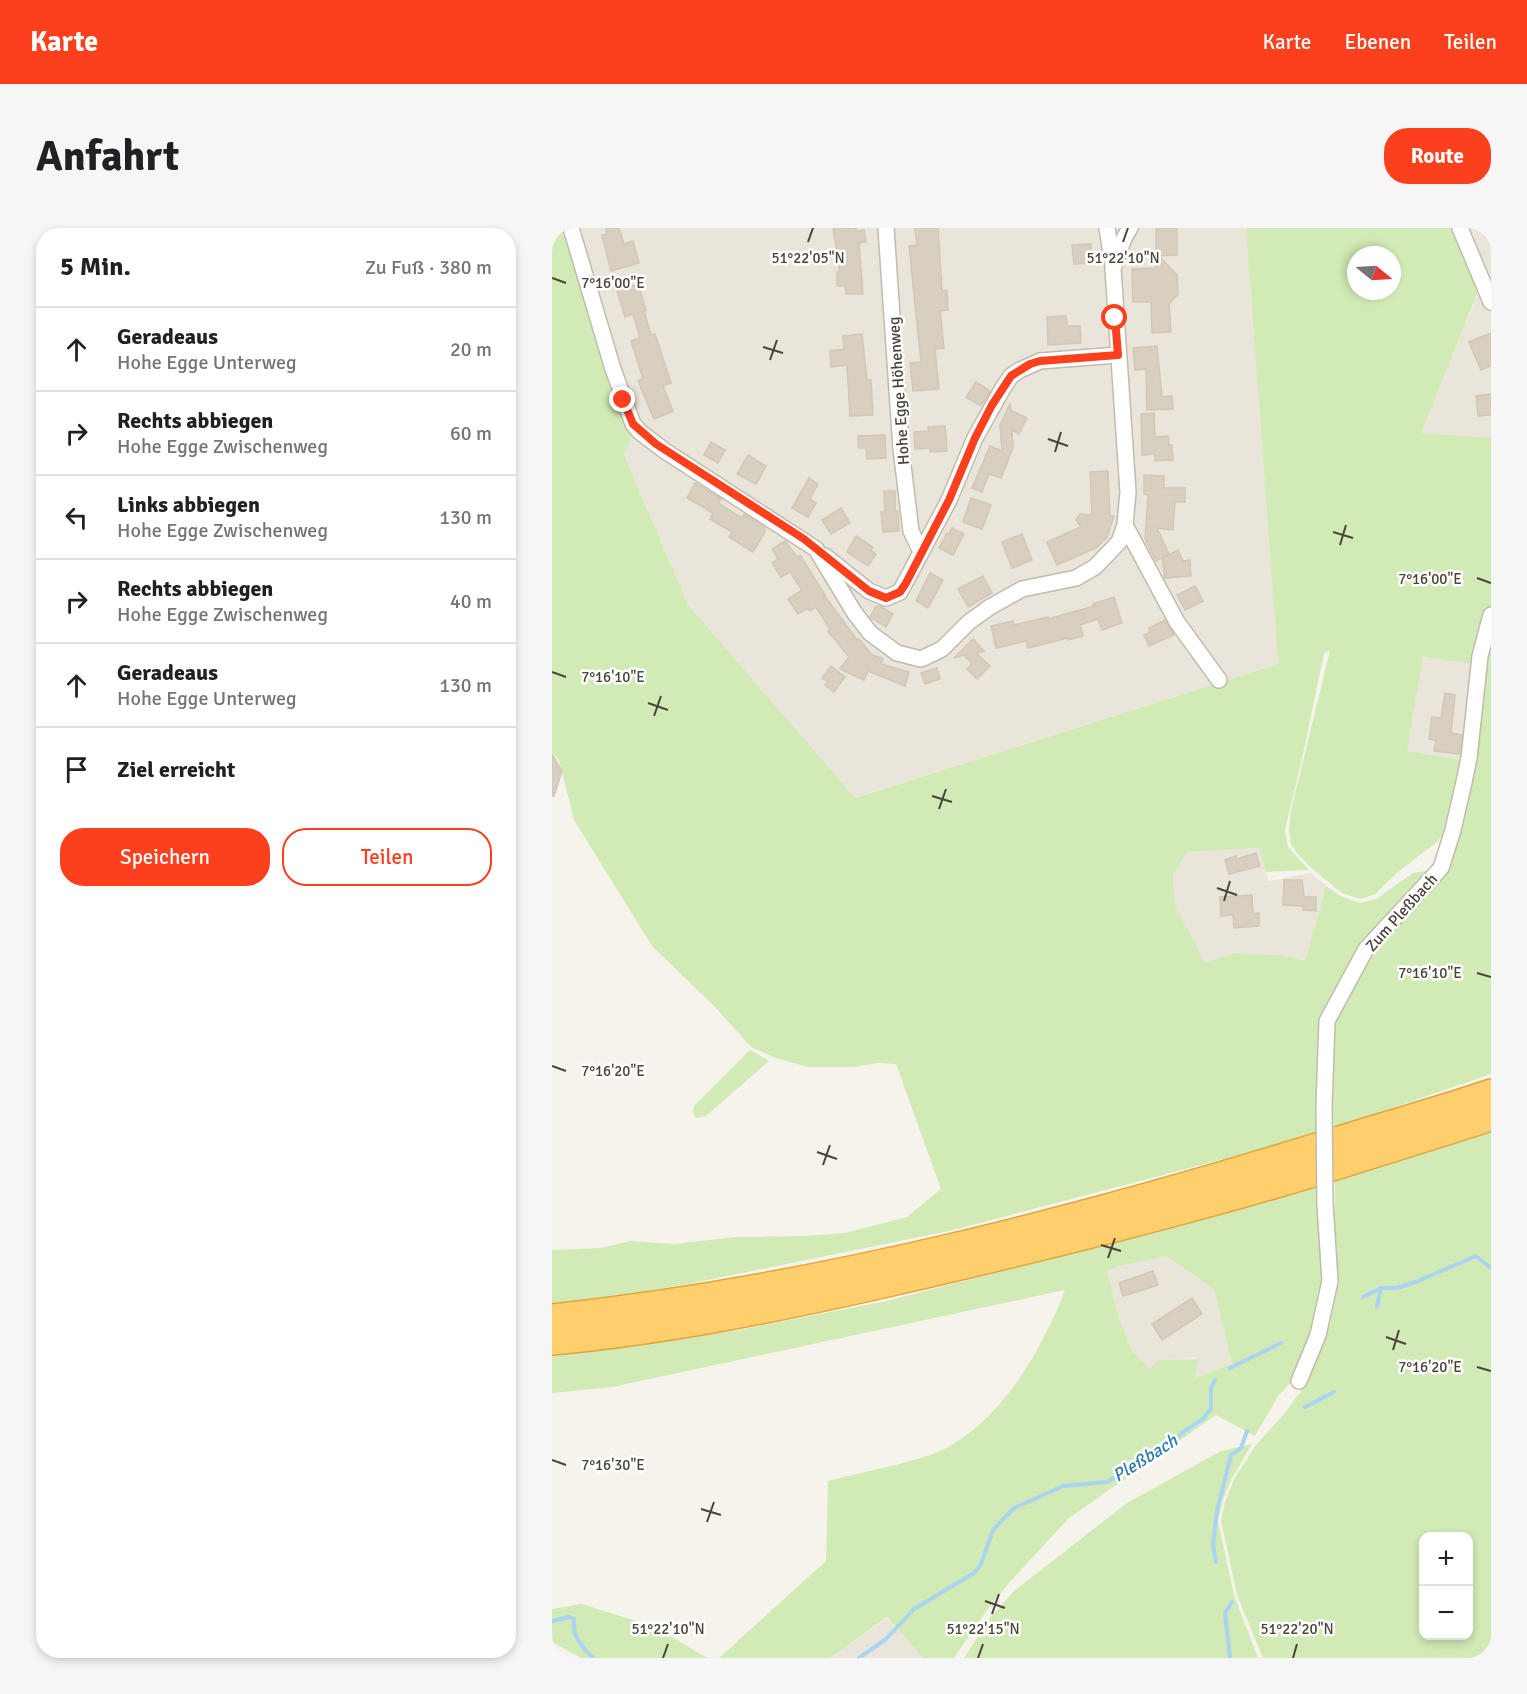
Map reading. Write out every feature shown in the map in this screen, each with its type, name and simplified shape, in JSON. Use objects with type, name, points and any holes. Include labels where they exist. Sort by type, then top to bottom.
[{"type":"highway","points":[[1443,1109],[1491,1088]]},
{"type":"highway","points":[[552,1318],[725,1293],[866,1266],[1026,1229],[1172,1191],[1491,1093]]},
{"type":"highway","points":[[552,1341],[724,1317],[970,1265],[1258,1189],[1491,1117]]},
{"type":"street","points":[[571,228],[613,369],[633,424],[665,451],[816,549],[869,591],[886,598],[900,592],[949,500],[992,405],[1011,376],[1030,364],[1040,361],[1118,355]]},
{"type":"street","name":"Hohe Egge Höhenweg","points":[[886,228],[901,449],[911,531],[921,552]]},
{"type":"street","points":[[816,549],[854,612],[870,633],[897,653],[921,659],[942,649],[969,622],[1022,589],[1076,579],[1095,567],[1119,542],[1125,525],[1128,492],[1113,269],[1107,228]]},
{"type":"street","points":[[1113,269],[1130,228]]},
{"type":"street","points":[[1460,228],[1491,302]]},
{"type":"street","points":[[1125,525],[1177,622],[1219,680]]},
{"type":"street","name":"Zum Pleßbach","points":[[1299,1382],[1318,1335],[1330,1281],[1325,1204],[1324,1106],[1327,1021],[1366,949],[1441,868],[1453,830],[1469,758],[1480,656],[1491,615]]},
{"type":"shaded area","points":[[579,228],[1246,228],[1278,664],[854,798],[688,605],[624,453],[634,433]]},
{"type":"shaded area","points":[[1464,228],[1491,228],[1491,438],[1420,434],[1484,279]]},
{"type":"shaded area","points":[[1423,657],[1474,664],[1462,760],[1407,751]]},
{"type":"shaded area","points":[[1261,848],[1268,881],[1311,873],[1326,886],[1305,961],[1282,955],[1235,953],[1205,963],[1175,905],[1173,875],[1187,852]]},
{"type":"shaded area","points":[[1166,1256],[1214,1289],[1232,1365],[1195,1378],[1197,1358],[1160,1360],[1150,1369],[1132,1351],[1118,1315],[1107,1271]]},
{"type":"shaded area","points":[[887,1618],[923,1658],[830,1658]]},
{"type":"green space","points":[[552,228],[568,228],[634,432],[624,454],[688,605],[855,798],[1278,664],[1246,228],[1458,228],[1481,284],[1421,433],[1491,438],[1491,604],[1474,664],[1423,657],[1407,751],[1462,760],[1447,828],[1438,841],[1398,872],[1375,894],[1361,899],[1342,893],[1310,867],[1296,852],[1291,844],[1289,830],[1291,810],[1330,651],[1324,653],[1285,830],[1288,847],[1309,870],[1266,872],[1260,848],[1187,852],[1173,875],[1175,905],[1205,963],[1235,953],[1282,955],[1305,961],[1326,886],[1340,896],[1360,903],[1376,899],[1413,873],[1433,870],[1407,902],[1325,1019],[1319,1134],[953,1230],[698,1282],[602,1299],[552,1303],[552,1250],[601,1248],[630,1241],[674,1244],[736,1237],[845,1233],[907,1217],[941,1189],[896,1064],[808,1067],[776,1058],[751,1047],[715,1007],[652,946],[574,820],[559,760],[552,752]]},
{"type":"green space","points":[[1491,637],[1491,1074],[1334,1128],[1332,1105],[1324,1106],[1328,1021],[1368,951],[1444,868],[1478,733]]},
{"type":"green space","points":[[750,1050],[769,1061],[706,1116],[696,1118],[693,1112],[694,1106]]},
{"type":"green space","points":[[1491,1133],[1491,1658],[1263,1658],[1237,1595],[1221,1521],[1234,1479],[1256,1445],[1285,1413],[1308,1381],[1334,1282],[1335,1179]]},
{"type":"green space","points":[[1321,1186],[1326,1270],[1313,1337],[1294,1379],[1278,1396],[1255,1436],[1216,1415],[1069,1518],[1008,1584],[954,1658],[923,1658],[887,1617],[830,1658],[719,1658],[826,1561],[828,1481],[930,1455],[954,1444],[975,1428],[995,1409],[1029,1363],[1065,1290],[612,1387],[552,1393],[552,1351],[729,1332],[886,1301],[1170,1229]],"holes":[[[1166,1256],[1214,1289],[1232,1364],[1195,1378],[1198,1359],[1159,1360],[1150,1369],[1132,1351],[1118,1315],[1107,1271]]]},
{"type":"green space","points":[[1252,1444],[1231,1480],[1218,1521],[1234,1595],[1258,1658],[964,1658],[990,1618],[1014,1591],[1127,1503],[1221,1451]]},
{"type":"green space","points":[[582,1604],[655,1627],[707,1658],[581,1658],[552,1642],[552,1609]]},
{"type":"building","points":[[606,228],[619,228],[624,244],[633,241],[639,263],[611,271],[602,235],[607,234]]},
{"type":"building","points":[[833,228],[864,230],[866,242],[859,243],[863,294],[846,294],[845,286],[837,286],[837,272],[840,272]]},
{"type":"building","points":[[915,228],[938,228],[942,291],[947,290],[948,310],[940,311],[944,348],[935,349],[939,389],[913,391],[910,363],[921,362],[909,246],[917,245]]},
{"type":"building","points":[[1156,228],[1177,228],[1177,255],[1159,256],[1177,275],[1178,294],[1169,304],[1171,332],[1152,333],[1151,302],[1133,302],[1132,269],[1156,268]]},
{"type":"building","points":[[1091,244],[1092,263],[1074,264],[1072,245]]},
{"type":"building","points":[[638,284],[651,335],[655,334],[671,383],[663,386],[673,411],[654,419],[638,381],[643,379],[631,341],[640,338],[633,314],[625,317],[617,291]]},
{"type":"building","points":[[1066,316],[1067,326],[1080,326],[1081,343],[1048,345],[1047,317]]},
{"type":"building","points":[[1491,333],[1491,366],[1481,370],[1469,342]]},
{"type":"building","points":[[862,334],[867,380],[871,380],[873,415],[850,416],[847,365],[831,367],[830,351],[844,349],[843,336]]},
{"type":"building","points":[[1157,346],[1162,397],[1172,396],[1173,409],[1147,410],[1146,369],[1135,370],[1133,348]]},
{"type":"building","points":[[976,382],[990,391],[981,406],[966,397]]},
{"type":"building","points":[[1491,394],[1491,415],[1478,416],[1476,396]]},
{"type":"building","points":[[1010,404],[1011,410],[1027,418],[1019,434],[1012,430],[1013,448],[1001,478],[989,474],[982,492],[972,488],[990,446],[1002,451],[1000,425]]},
{"type":"building","points":[[1154,413],[1155,437],[1168,436],[1169,445],[1172,445],[1173,460],[1155,461],[1155,454],[1142,455],[1141,414]]},
{"type":"building","points":[[945,426],[947,451],[930,452],[930,448],[915,449],[914,432],[929,431],[928,427]]},
{"type":"building","points":[[885,435],[886,458],[867,459],[866,448],[858,448],[858,436]]},
{"type":"building","points":[[711,442],[725,450],[718,463],[704,455]]},
{"type":"building","points":[[748,455],[766,466],[756,484],[737,474]]},
{"type":"building","points":[[1108,471],[1110,516],[1114,516],[1107,537],[1096,548],[1057,565],[1047,542],[1081,527],[1076,520],[1080,514],[1092,515],[1090,472]]},
{"type":"building","points":[[1144,475],[1164,476],[1164,488],[1185,488],[1185,502],[1175,502],[1173,530],[1157,528],[1169,554],[1156,561],[1145,539],[1148,495],[1144,494]]},
{"type":"building","points":[[809,478],[818,484],[810,499],[816,503],[808,517],[792,508]]},
{"type":"building","points":[[695,483],[721,499],[718,503],[742,518],[744,514],[765,528],[753,552],[729,537],[732,532],[710,519],[713,513],[687,498]]},
{"type":"building","points":[[884,491],[895,491],[895,511],[898,511],[899,531],[883,532],[881,512],[885,512]]},
{"type":"building","points":[[971,498],[991,505],[982,529],[963,522]]},
{"type":"building","points":[[841,508],[850,523],[831,534],[822,520]]},
{"type":"building","points":[[952,528],[964,534],[953,555],[939,548]]},
{"type":"building","points":[[1022,534],[1032,560],[1012,568],[1002,542]]},
{"type":"building","points":[[856,536],[873,547],[871,551],[876,554],[868,566],[847,552]]},
{"type":"building","points":[[785,541],[797,557],[800,555],[825,595],[823,594],[858,641],[859,639],[871,654],[883,659],[881,664],[909,672],[905,686],[868,671],[864,680],[840,669],[849,657],[828,631],[830,629],[816,607],[810,611],[808,608],[798,614],[788,599],[802,590],[790,572],[781,577],[772,563],[778,559],[772,549]]},
{"type":"building","points":[[1178,550],[1183,561],[1190,560],[1191,576],[1165,578],[1162,558]]},
{"type":"building","points":[[930,573],[943,580],[928,608],[916,601]]},
{"type":"building","points":[[983,576],[992,593],[968,607],[958,589]]},
{"type":"building","points":[[1195,586],[1203,601],[1185,610],[1177,595]]},
{"type":"building","points":[[1114,597],[1122,623],[1102,630],[1098,619],[1080,625],[1083,636],[1028,648],[1026,641],[996,648],[991,626],[1013,621],[1014,625],[1048,617],[1048,619],[1094,606],[1093,604]]},
{"type":"building","points":[[876,606],[893,614],[886,627],[870,617]]},
{"type":"building","points":[[1165,620],[1174,635],[1149,646],[1144,635],[1150,632],[1149,628]]},
{"type":"building","points":[[973,639],[984,651],[976,653],[990,666],[977,679],[967,669],[972,664],[964,655],[954,658]]},
{"type":"building","points":[[831,666],[845,677],[834,692],[825,685],[828,682],[822,678]]},
{"type":"building","points":[[937,668],[940,679],[925,684],[921,673]]},
{"type":"building","points":[[1445,693],[1455,695],[1451,733],[1462,735],[1459,754],[1434,751],[1436,740],[1429,739],[1432,717],[1441,718]]},
{"type":"building","points":[[552,754],[562,771],[554,796],[552,796]]},
{"type":"building","points":[[1256,853],[1260,866],[1229,874],[1225,860]]},
{"type":"building","points":[[1284,880],[1302,880],[1304,897],[1316,897],[1316,911],[1303,910],[1303,906],[1283,905]]},
{"type":"building","points":[[1252,895],[1253,914],[1259,913],[1259,926],[1234,928],[1233,915],[1221,916],[1220,897]]},
{"type":"building","points":[[1153,1271],[1158,1285],[1123,1296],[1119,1283]]},
{"type":"building","points":[[1192,1298],[1202,1314],[1162,1340],[1152,1324]]},
{"type":"waterway","name":"Pleßbach","points":[[1363,1297],[1381,1288],[1397,1288],[1418,1281],[1476,1256],[1491,1268]]},
{"type":"waterway","points":[[1377,1306],[1381,1289]]},
{"type":"waterway","name":"Pleßbach","points":[[1230,1368],[1281,1343]]},
{"type":"waterway","name":"Pleßbach","points":[[859,1658],[886,1639],[914,1609],[974,1573],[981,1564],[993,1530],[1014,1508],[1063,1486],[1107,1482],[1172,1444],[1183,1432],[1203,1419],[1211,1409],[1211,1388],[1215,1380]]},
{"type":"waterway","points":[[1305,1407],[1334,1392]]},
{"type":"waterway","points":[[1216,1562],[1213,1545],[1217,1511],[1231,1455],[1241,1448],[1247,1431]]},
{"type":"waterway","points":[[1230,1658],[1225,1613],[1232,1602]]},
{"type":"waterway","name":"Pleßbach","points":[[552,1621],[569,1617],[574,1619],[574,1631],[578,1640],[593,1658]]},
{"type":"route","points":[[623,400],[633,424],[665,451],[804,539],[869,591],[886,598],[900,592],[906,583],[949,500],[975,438],[992,405],[1011,376],[1030,364],[1040,361],[1118,355],[1115,318]]}]
